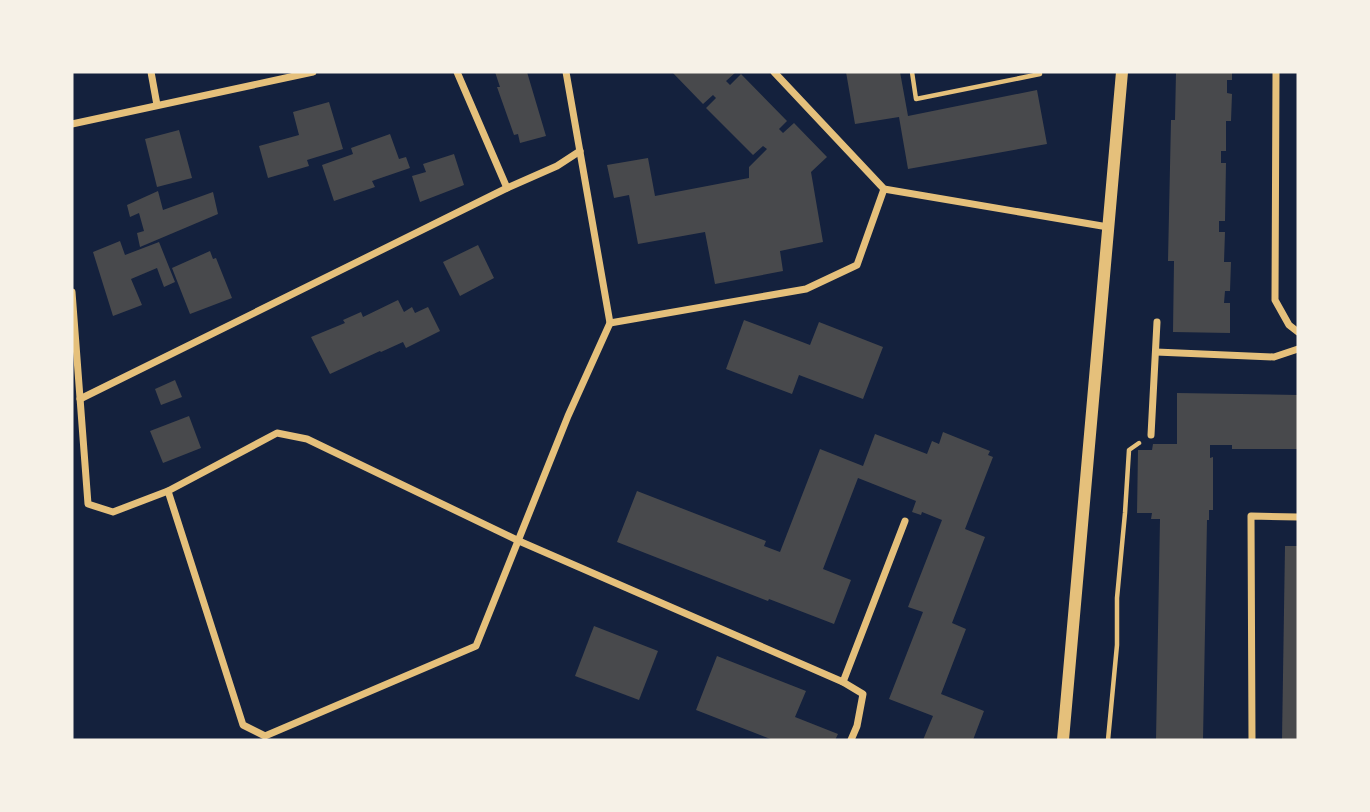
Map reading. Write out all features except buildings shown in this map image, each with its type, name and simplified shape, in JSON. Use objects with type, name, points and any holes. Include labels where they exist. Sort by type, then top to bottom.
[{"type":"street","points":[[151,72],[157,105]]},
{"type":"street","points":[[72,124],[313,72]]},
{"type":"street","points":[[457,72],[507,188]]},
{"type":"street","points":[[168,491],[243,725],[265,736],[476,646],[568,416],[610,323],[566,72]]},
{"type":"street","points":[[1063,740],[1122,72]]},
{"type":"street","points":[[1276,72],[1275,300],[1289,325],[1298,332]]},
{"type":"street","points":[[780,73],[884,189],[1108,227]]},
{"type":"street","points":[[80,399],[556,166],[580,150]]},
{"type":"street","points":[[610,323],[806,289],[857,265],[884,189]]},
{"type":"street","points":[[72,292],[88,504],[113,512],[168,491],[277,433],[307,439],[519,541],[843,682],[863,694],[857,726],[851,740]]},
{"type":"street","points":[[1150,435],[1157,322]]},
{"type":"street","points":[[1156,352],[1274,357],[1298,349]]},
{"type":"street","points":[[1252,740],[1251,516],[1298,517]]},
{"type":"street","points":[[843,682],[905,521]]},
{"type":"path","points":[[912,72],[916,99],[1040,74]]},
{"type":"path","points":[[1108,740],[1117,645],[1117,598],[1129,450],[1150,435]]}]
